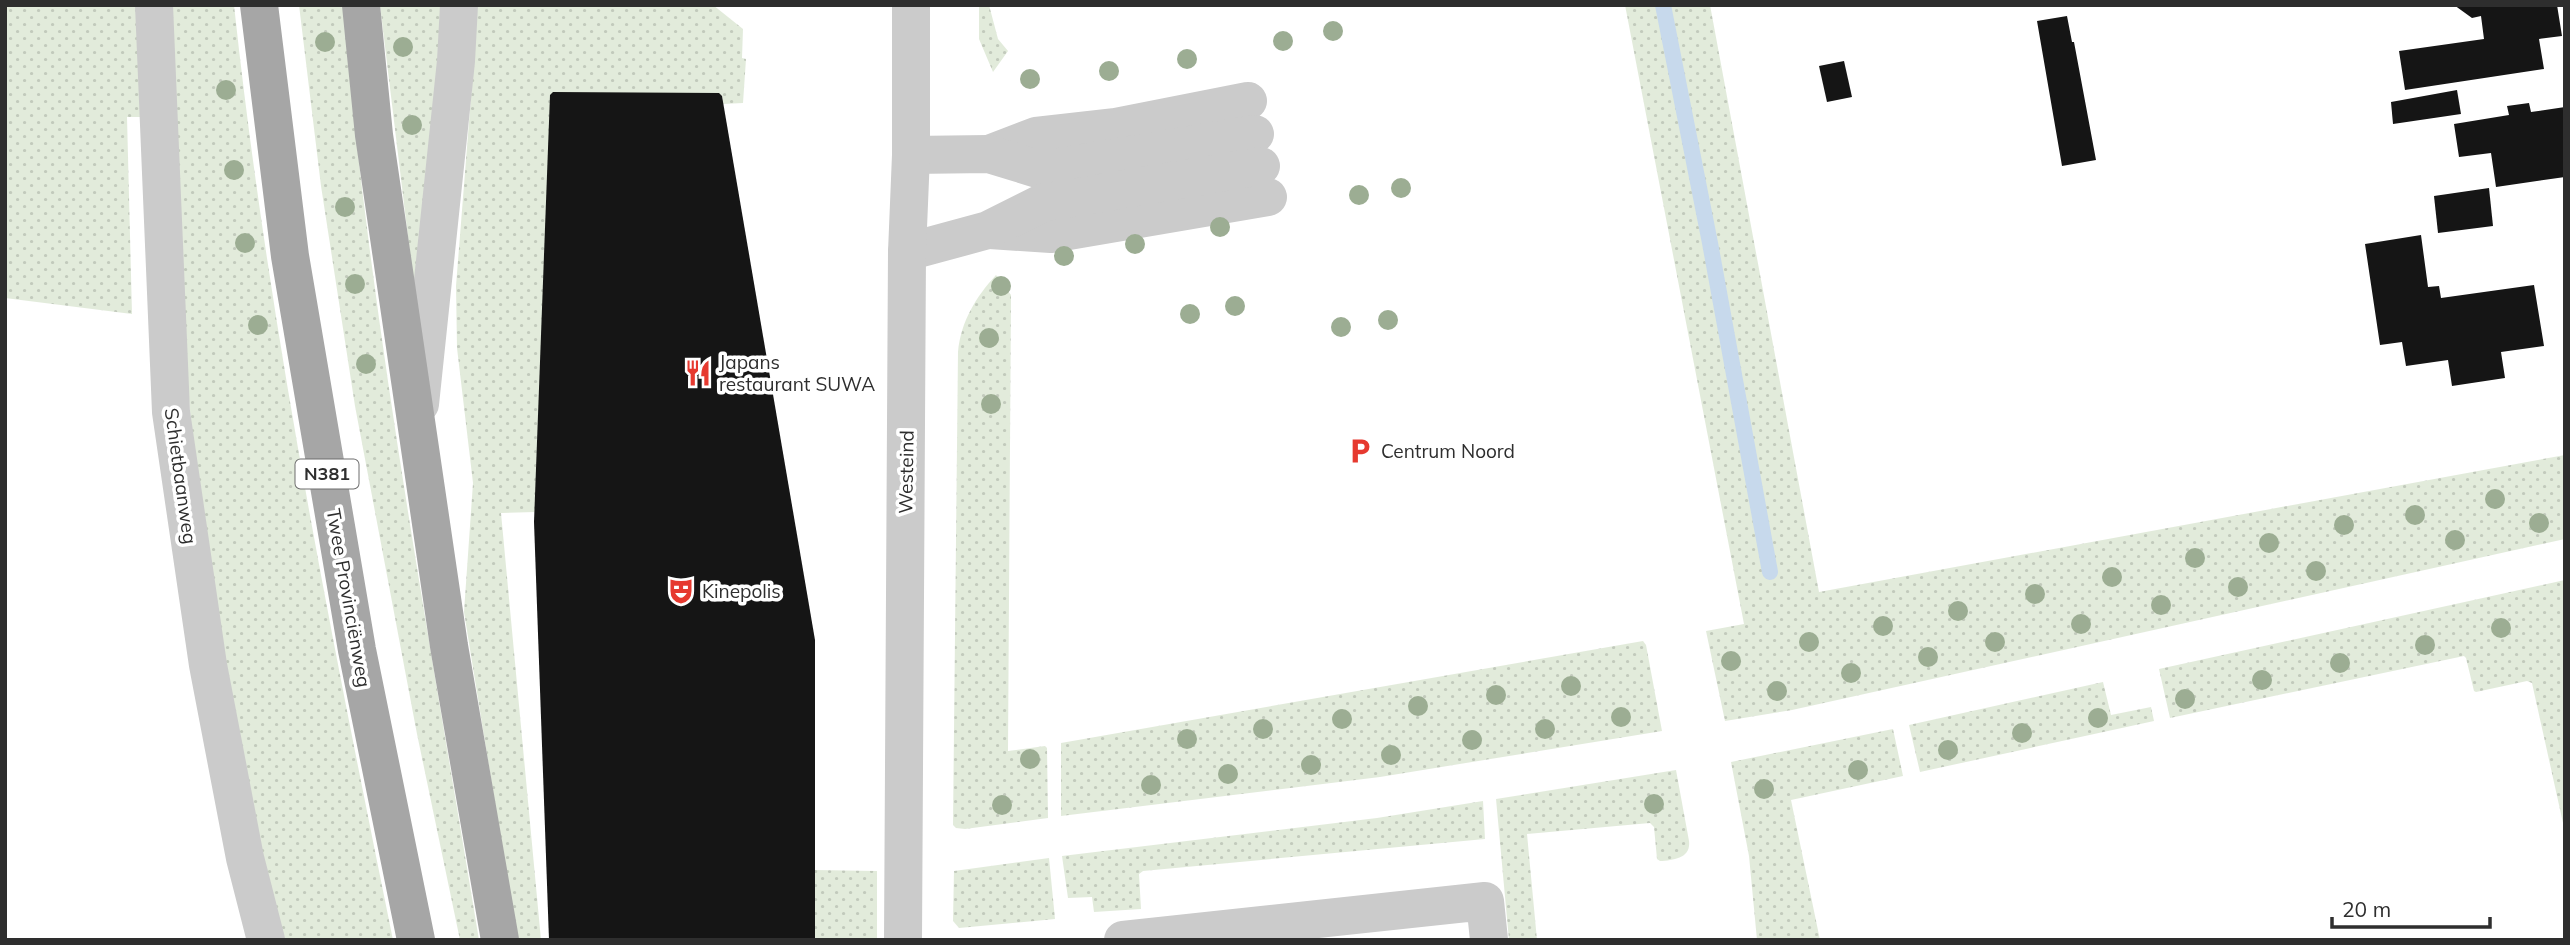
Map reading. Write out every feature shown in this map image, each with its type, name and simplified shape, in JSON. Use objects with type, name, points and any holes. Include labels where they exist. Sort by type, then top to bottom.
[{"type":"main road","name":"Twee Provinciënweg","points":[[259,5],[290,256],[357,650],[416,940]]},
{"type":"main road","points":[[361,5],[374,135],[417,431],[449,646],[500,940]]},
{"type":"street","name":"Schietbaanweg","points":[[154,5],[171,412],[208,665],[245,858],[266,940]]},
{"type":"street","points":[[417,431],[456,61],[459,5]]},
{"type":"street","name":"Westeind","points":[[903,940],[911,5]]},
{"type":"street","points":[[907,252],[988,230],[1042,203],[1258,149],[1116,127],[1035,136],[989,155],[911,155]]},
{"type":"street","points":[[1124,940],[1248,933],[1485,901],[1489,940]]},
{"type":"green space","points":[[5,5],[137,5],[142,117],[127,117],[132,314],[5,298]]},
{"type":"green space","points":[[166,5],[234,5],[264,240],[283,358],[324,591],[393,940],[284,940],[263,855],[233,715],[194,458],[180,293]]},
{"type":"green space","points":[[299,5],[343,5],[368,240],[384,357],[479,940],[460,940],[417,734],[355,406],[321,186]]},
{"type":"green space","points":[[380,5],[440,5],[440,66],[416,303]]},
{"type":"green space","points":[[474,5],[713,5],[743,29],[742,58],[746,59],[743,103],[723,104],[722,96],[718,93],[551,94],[535,512],[501,513],[541,940],[517,940],[464,612],[473,483],[457,348],[456,286],[472,84]]},
{"type":"green space","points":[[979,5],[989,5],[998,39],[1008,51],[993,72],[979,39]]},
{"type":"green space","points":[[1625,5],[1710,5],[1819,592],[2565,455],[2565,539],[1792,710],[1725,721],[1706,631],[1744,624]]},
{"type":"green space","points":[[996,275],[1011,295],[1008,751],[1045,746],[1047,748],[1048,818],[965,829],[953,825],[958,352],[962,330],[971,310]]},
{"type":"green space","points":[[2565,580],[2565,832],[2532,683],[2527,681],[2476,692],[2464,656],[2170,718],[2159,669]]},
{"type":"green space","points":[[1643,641],[1646,645],[1662,731],[1380,777],[1061,816],[1061,743]]},
{"type":"green space","points":[[2103,682],[2111,715],[2151,707],[2154,721],[1920,772],[1909,725]]},
{"type":"green space","points":[[1893,729],[1903,776],[1791,800],[1820,940],[1757,940],[1749,856],[1731,762]]},
{"type":"green space","points":[[1676,770],[1689,841],[1684,855],[1671,860],[1657,859],[1654,827],[1650,823],[1527,834],[1537,940],[1509,940],[1496,799]]},
{"type":"green space","points":[[1483,801],[1485,839],[1143,871],[1139,874],[1141,909],[1094,912],[1092,897],[1068,898],[1062,856],[1377,818]]},
{"type":"green space","points":[[1049,858],[1055,919],[959,928],[953,921],[954,871]]},
{"type":"green space","points":[[815,870],[877,871],[877,940],[815,940]]},
{"type":"building","points":[[2454,5],[2557,5],[2562,36],[2539,39],[2544,69],[2405,90],[2399,51],[2484,39],[2481,16],[2472,18]]},
{"type":"building","points":[[2067,16],[2096,160],[2062,166],[2037,21]]},
{"type":"building","points":[[1844,61],[1852,97],[1827,102],[1819,66]]},
{"type":"building","points":[[2457,90],[2461,114],[2393,124],[2391,102]]},
{"type":"building","points":[[553,92],[719,93],[722,96],[815,640],[815,940],[549,940],[534,522],[550,95]]},
{"type":"building","points":[[2529,103],[2531,112],[2565,107],[2565,177],[2496,187],[2491,153],[2459,157],[2454,124],[2509,115],[2507,106]]},
{"type":"building","points":[[2489,188],[2493,226],[2438,233],[2434,196]]},
{"type":"building","points":[[2421,235],[2428,287],[2439,286],[2441,298],[2534,285],[2544,346],[2501,352],[2505,378],[2452,386],[2448,360],[2406,366],[2402,342],[2380,345],[2365,244]]},
{"type":"waterway","points":[[1663,5],[1770,572]]},
{"type":"place","name":"Japans restaurant SUWA","points":[[698,373]]},
{"type":"place","name":"Centrum Noord","points":[[1360,451]]},
{"type":"place","name":"Kinepolis","points":[[681,591]]}]
